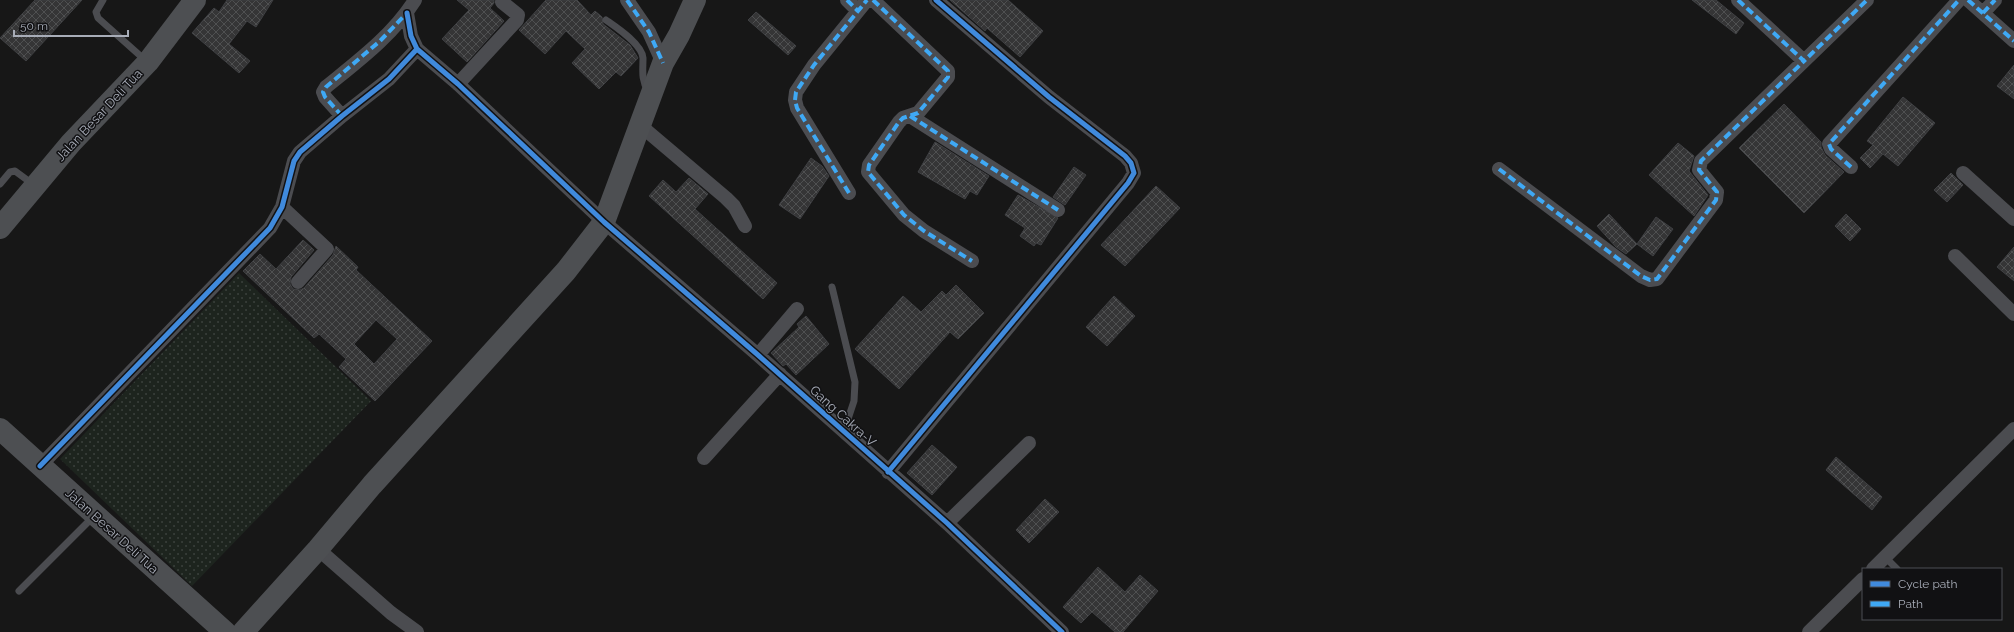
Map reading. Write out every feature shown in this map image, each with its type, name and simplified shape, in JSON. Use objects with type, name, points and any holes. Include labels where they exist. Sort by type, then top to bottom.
[{"type":"main road","name":"Jalan Besar Deli Tua","points":[[0,228],[70,143],[148,62],[195,0]]},
{"type":"main road","points":[[243,632],[318,549],[372,484],[566,271],[604,222],[641,126],[650,95],[663,63],[679,35],[695,0]]},
{"type":"main road","name":"Jalan Besar Deli Tua","points":[[0,429],[94,516],[225,632]]},
{"type":"street","points":[[342,116],[325,97],[323,92],[326,87],[357,61],[407,13],[415,0]]},
{"type":"street","points":[[627,0],[649,32],[663,63]]},
{"type":"street","points":[[847,0],[858,11]]},
{"type":"street","points":[[849,193],[797,108],[795,100],[796,92],[814,65],[867,0]]},
{"type":"street","points":[[873,0],[948,71],[948,76],[918,113],[903,118],[899,122],[869,165],[868,172],[904,215],[924,231],[972,261]]},
{"type":"street","points":[[888,472],[1128,183],[1134,173],[1131,163],[1125,156],[1049,97],[936,0]]},
{"type":"street","points":[[1738,0],[1804,61]]},
{"type":"street","points":[[1499,169],[1641,276],[1650,280],[1657,279],[1716,200],[1717,192],[1699,170],[1701,161],[1867,0]]},
{"type":"street","points":[[1851,167],[1831,149],[1830,144],[1959,0]]},
{"type":"street","points":[[1968,0],[2014,41]]},
{"type":"street","points":[[1983,13],[1995,0]]},
{"type":"street","points":[[458,84],[517,20],[518,16],[502,2]]},
{"type":"street","points":[[40,466],[270,228],[282,207],[294,161],[300,152],[389,79],[417,49],[411,36],[407,13]]},
{"type":"street","name":"Gang Cakra-V","points":[[417,49],[458,84],[604,222],[780,374],[888,472],[947,523],[1062,632]]},
{"type":"street","points":[[910,116],[1058,210]]},
{"type":"street","points":[[641,126],[726,198],[734,206],[745,226]]},
{"type":"street","points":[[1963,173],[2014,219]]},
{"type":"street","points":[[282,207],[327,249],[298,282]]},
{"type":"street","points":[[1955,256],[2014,314]]},
{"type":"street","points":[[758,355],[797,309]]},
{"type":"street","points":[[704,458],[780,374]]},
{"type":"street","points":[[1874,568],[2014,429]]},
{"type":"street","points":[[947,523],[1029,443]]},
{"type":"street","points":[[318,549],[391,613],[417,632]]},
{"type":"street","points":[[1809,632],[1862,580]]},
{"type":"lane","points":[[103,0],[96,12],[98,18],[148,62]]},
{"type":"lane","points":[[606,20],[632,41],[641,52],[643,59],[642,77],[650,95]]},
{"type":"lane","points":[[0,184],[10,172],[15,171],[36,186]]},
{"type":"lane","points":[[832,287],[855,382],[854,402],[844,431]]},
{"type":"lane","points":[[19,591],[94,516]]},
{"type":"lane","points":[[1885,557],[1896,568]]},
{"type":"shaded area","points":[[239,273],[371,401],[192,586],[60,459]]},
{"type":"building","points":[[35,0],[82,0],[26,61],[0,38]]},
{"type":"building","points":[[227,0],[273,0],[256,27],[247,21],[229,44],[250,61],[239,73],[192,33],[214,8],[219,12]]},
{"type":"building","points":[[457,0],[494,0],[494,3],[490,8],[504,21],[467,62],[442,39],[469,10]]},
{"type":"building","points":[[546,0],[577,0],[591,15],[595,11],[602,17],[603,24],[630,45],[638,58],[621,76],[616,72],[599,89],[572,63],[585,49],[566,31],[545,54],[519,30]]},
{"type":"building","points":[[950,0],[1008,0],[1043,31],[1020,57],[987,28],[985,31]]},
{"type":"building","points":[[1692,0],[1716,0],[1744,23],[1736,34]]},
{"type":"building","points":[[756,12],[796,46],[788,55],[748,20]]},
{"type":"building","points":[[2014,65],[2014,99],[1997,86]]},
{"type":"building","points":[[1903,97],[1935,123],[1898,166],[1883,154],[1870,168],[1860,158],[1873,145],[1867,141]]},
{"type":"building","points":[[1784,104],[1821,142],[1821,147],[1825,155],[1844,172],[1804,213],[1739,148]]},
{"type":"building","points":[[935,142],[989,176],[977,195],[970,191],[965,199],[918,172]]},
{"type":"building","points":[[1678,143],[1694,156],[1689,171],[1708,195],[1694,216],[1649,175]]},
{"type":"building","points":[[811,158],[822,166],[829,176],[800,219],[779,205]]},
{"type":"building","points":[[1074,167],[1086,175],[1065,205],[1053,197]]},
{"type":"building","points":[[1951,173],[1963,185],[1947,202],[1934,190]]},
{"type":"building","points":[[689,178],[708,194],[695,209],[777,283],[763,299],[649,196],[663,180],[676,192]]},
{"type":"building","points":[[1156,186],[1180,208],[1125,266],[1101,245]]},
{"type":"building","points":[[1018,195],[1058,218],[1041,245],[1036,243],[1034,246],[1020,236],[1025,228],[1005,215]]},
{"type":"building","points":[[1609,214],[1637,244],[1626,254],[1616,247],[1597,226]]},
{"type":"building","points":[[1846,214],[1861,229],[1850,241],[1835,226]]},
{"type":"building","points":[[1656,217],[1673,229],[1653,256],[1637,244]]},
{"type":"building","points":[[303,240],[314,250],[291,277],[290,284],[293,289],[300,290],[304,288],[333,255],[336,246],[358,267],[356,270],[432,341],[375,401],[339,367],[346,359],[319,334],[314,338],[243,271],[260,254],[276,269]],"holes":[[[376,320],[397,339],[374,364],[354,344]]]},
{"type":"building","points":[[2014,247],[2014,281],[1997,267]]},
{"type":"building","points":[[956,285],[984,313],[958,339],[950,332],[899,389],[855,349],[903,296],[921,312],[942,291],[946,295]]},
{"type":"building","points":[[1114,296],[1135,316],[1107,346],[1086,327]]},
{"type":"building","points":[[806,316],[829,344],[796,375],[786,364],[783,366],[771,353],[799,327],[797,324]]},
{"type":"building","points":[[932,445],[957,467],[932,495],[907,473]]},
{"type":"building","points":[[1836,457],[1882,497],[1872,510],[1826,470]]},
{"type":"building","points":[[1045,499],[1059,512],[1029,543],[1016,530]]},
{"type":"building","points":[[1098,567],[1125,592],[1140,575],[1158,591],[1123,632],[1115,632],[1092,612],[1081,623],[1063,607]]},
{"type":"marked path","points":[[627,0],[649,32],[663,63]]},
{"type":"marked path","points":[[847,0],[858,11]]},
{"type":"marked path","points":[[849,193],[797,108],[795,100],[796,92],[814,65],[867,0]]},
{"type":"marked path","points":[[873,0],[948,71],[948,77],[918,113],[903,118],[899,122],[869,165],[868,172],[904,215],[924,231],[972,261]]},
{"type":"marked path","points":[[1738,0],[1804,61],[1867,0]]},
{"type":"marked path","points":[[1851,167],[1831,149],[1829,144],[1959,0]]},
{"type":"marked path","points":[[1968,0],[2014,41]]},
{"type":"marked path","points":[[1983,13],[1995,0]]},
{"type":"marked path","points":[[342,116],[325,97],[323,92],[326,87],[380,41],[407,13]]},
{"type":"marked path","points":[[1499,169],[1641,276],[1650,280],[1657,279],[1716,200],[1717,192],[1699,170],[1701,161],[1804,61]]},
{"type":"marked path","points":[[910,116],[1058,210]]},
{"type":"cycle path","points":[[888,472],[1128,183],[1134,173],[1131,163],[1125,156],[1049,97],[936,0]]},
{"type":"cycle path","points":[[407,13],[411,36],[417,49],[458,84],[604,222],[758,355],[947,523],[1062,632]]},
{"type":"cycle path","points":[[40,466],[270,228],[282,207],[294,161],[300,152],[389,79],[417,49]]}]
